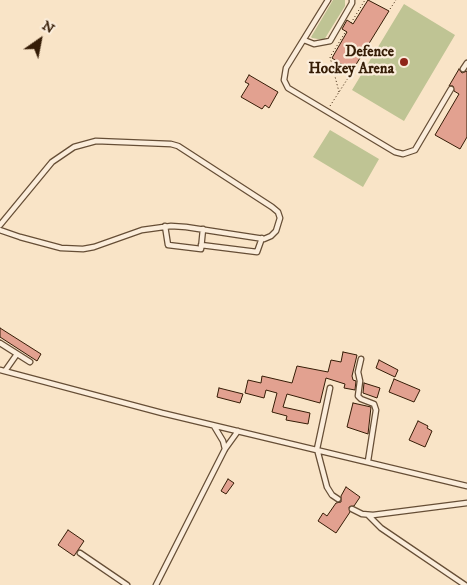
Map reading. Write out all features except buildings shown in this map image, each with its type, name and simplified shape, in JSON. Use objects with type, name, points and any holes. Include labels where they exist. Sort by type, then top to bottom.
[{"type":"lane","points":[[328,0],[286,68],[284,80],[288,88],[395,152],[403,154],[415,150],[451,89]]},
{"type":"lane","points":[[304,40],[314,44],[330,41],[352,0]]},
{"type":"lane","points":[[464,69],[467,63]]},
{"type":"lane","points":[[0,225],[52,162],[74,147],[96,141],[171,144],[187,151],[272,207],[278,212],[280,218],[276,232],[271,236],[262,238],[203,229],[165,226],[142,230],[94,247],[72,249],[20,237],[0,230]]},
{"type":"lane","points":[[165,226],[168,245],[201,249],[203,229]]},
{"type":"lane","points":[[201,245],[257,252],[262,238]]},
{"type":"lane","points":[[0,343],[30,362]]},
{"type":"lane","points":[[17,354],[2,370],[238,432],[317,449],[467,486]]},
{"type":"lane","points":[[361,359],[358,372],[360,381],[358,396],[374,404],[376,410],[368,462]]},
{"type":"lane","points":[[330,388],[317,449],[327,487],[332,495],[338,499]]},
{"type":"lane","points":[[213,425],[225,449]]},
{"type":"lane","points":[[156,585],[225,449],[238,432]]},
{"type":"lane","points":[[352,509],[368,515],[467,504]]},
{"type":"lane","points":[[368,515],[381,528],[466,585]]},
{"type":"lane","points":[[80,553],[127,585]]},
{"type":"path","points":[[351,23],[366,0]]},
{"type":"path","points":[[390,9],[396,0]]},
{"type":"path","points":[[339,92],[330,57],[346,31]]},
{"type":"path","points":[[327,111],[350,75]]},
{"type":"green space","points":[[333,0],[345,0],[345,6],[324,40],[312,38],[311,37]]},
{"type":"green space","name":"Defence Hockey Arena","points":[[404,4],[455,35],[404,121],[352,90]]},
{"type":"green space","points":[[330,130],[379,159],[363,187],[313,157]]},
{"type":"place","name":"Defence Hockey Arena","points":[[404,62]]}]
